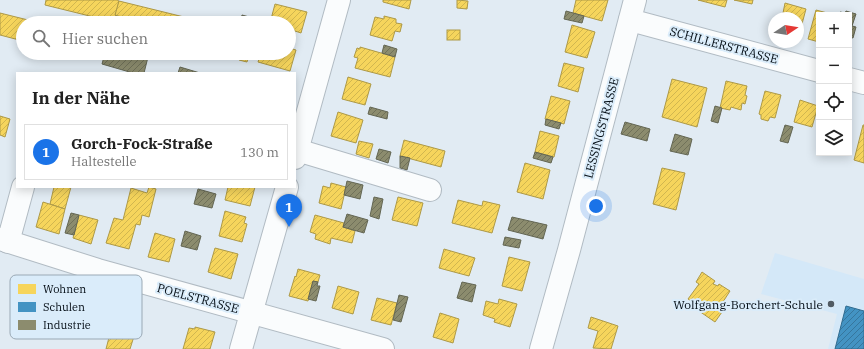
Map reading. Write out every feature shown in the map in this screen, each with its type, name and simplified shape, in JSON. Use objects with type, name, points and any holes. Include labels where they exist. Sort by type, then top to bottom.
[{"type":"street","points":[[339,0],[296,154],[430,190]]},
{"type":"street","name":"SCHILLERSTRASSE","points":[[633,10],[816,70]]},
{"type":"street","name":"LESSINGSTRASSE","points":[[541,349],[633,10]]},
{"type":"street","points":[[852,80],[864,83]]},
{"type":"street","name":"POELSTRASSE","points":[[23,188],[4,241],[116,275]]},
{"type":"street","points":[[241,349],[287,188]]},
{"type":"street","name":"POELSTRASSE","points":[[142,282],[383,349]]},
{"type":"shaded area","name":"Wolfgang-Borchert-Schule","points":[[775,253],[864,279],[864,349],[828,349],[837,314],[761,294]]},
{"type":"building: Wohnen","points":[[46,0],[119,1],[115,16],[90,16],[45,5]]},
{"type":"building: Wohnen","points":[[383,0],[411,0],[409,9],[383,2]]},
{"type":"building: Wohnen","points":[[457,0],[468,1],[467,9],[457,8]]},
{"type":"building: Wohnen","points":[[576,0],[608,0],[602,21],[573,13]]},
{"type":"building: Wohnen","points":[[698,0],[727,0],[725,7]]},
{"type":"building: Wohnen","points":[[734,0],[753,0],[752,4]]},
{"type":"building: Wohnen","points":[[119,1],[180,16],[118,16],[115,15]]},
{"type":"building: Wohnen","points":[[785,3],[806,9],[804,16],[804,12],[783,12]]},
{"type":"building: Wohnen","points":[[275,4],[307,12],[301,33],[296,31],[296,16],[272,16]]},
{"type":"building: Wohnen","points":[[816,10],[824,12],[816,12],[816,41],[808,39]]},
{"type":"building: Wohnen","points":[[0,13],[16,17],[16,39],[0,35]]},
{"type":"building: Wohnen","points":[[384,16],[396,19],[396,23],[402,24],[400,32],[395,31],[392,41],[370,35],[375,17],[384,19]]},
{"type":"building: Wohnen","points":[[572,25],[595,32],[587,58],[565,52]]},
{"type":"building: Wohnen","points":[[447,30],[460,30],[460,40],[447,40]]},
{"type":"building: Wohnen","points":[[360,47],[395,57],[390,77],[355,68],[358,58],[354,57],[357,48],[360,49]]},
{"type":"building: Wohnen","points":[[259,60],[293,60],[290,71],[258,62]]},
{"type":"building: Wohnen","points":[[564,63],[584,68],[578,92],[558,86]]},
{"type":"building: Wohnen","points":[[348,77],[371,84],[365,105],[342,99]]},
{"type":"building: Wohnen","points":[[672,79],[707,88],[697,127],[662,117]]},
{"type":"building: Wohnen","points":[[726,81],[747,86],[745,104],[742,103],[741,110],[731,107],[730,110],[720,108]]},
{"type":"building: Wohnen","points":[[765,91],[781,95],[775,118],[770,117],[768,121],[761,119],[761,115],[759,114]]},
{"type":"building: Wohnen","points":[[551,96],[570,101],[564,124],[545,119]]},
{"type":"building: Wohnen","points":[[800,100],[816,105],[816,113],[812,127],[794,122]]},
{"type":"building: Wohnen","points":[[338,112],[363,120],[356,143],[331,136]]},
{"type":"building: Wohnen","points":[[0,116],[10,119],[5,137],[0,135]]},
{"type":"building: Wohnen","points":[[864,125],[864,163],[854,160]]},
{"type":"building: Wohnen","points":[[540,131],[559,136],[554,157],[535,152]]},
{"type":"building: Wohnen","points":[[404,140],[445,151],[441,167],[400,156]]},
{"type":"building: Wohnen","points":[[359,141],[373,144],[369,158],[356,154]]},
{"type":"building: Wohnen","points":[[525,163],[550,170],[543,199],[517,192]]},
{"type":"building: Wohnen","points":[[662,168],[685,173],[676,210],[653,204]]},
{"type":"building: Wohnen","points":[[331,183],[346,187],[341,209],[319,203],[323,186],[330,188]]},
{"type":"building: Wohnen","points":[[54,188],[71,188],[65,209],[50,204]]},
{"type":"building: Wohnen","points":[[131,188],[147,193],[149,188],[156,189],[149,217],[142,215],[140,225],[136,224],[129,249],[106,243],[114,218],[123,220]]},
{"type":"building: Wohnen","points":[[228,188],[255,188],[250,206],[225,200]]},
{"type":"building: Wohnen","points":[[398,197],[423,203],[417,226],[392,220]]},
{"type":"building: Wohnen","points":[[458,200],[482,206],[483,201],[500,205],[492,233],[452,223]]},
{"type":"building: Wohnen","points":[[43,202],[65,209],[59,234],[36,227]]},
{"type":"building: Wohnen","points":[[225,211],[246,217],[244,223],[247,224],[242,242],[219,236]]},
{"type":"building: Wohnen","points":[[79,215],[98,220],[91,244],[73,238]]},
{"type":"building: Wohnen","points":[[315,215],[344,223],[343,227],[355,231],[352,243],[331,238],[330,244],[315,239],[316,234],[310,232]]},
{"type":"building: Wohnen","points":[[155,233],[175,239],[169,262],[148,257]]},
{"type":"building: Wohnen","points":[[215,248],[238,254],[231,279],[208,272]]},
{"type":"building: Wohnen","points":[[444,249],[475,258],[469,276],[439,268]]},
{"type":"building: Wohnen","points":[[509,257],[530,262],[522,291],[502,286]]},
{"type":"building: Wohnen","points":[[298,269],[320,275],[318,282],[313,281],[308,301],[289,296]]},
{"type":"building: Wohnen","points":[[702,272],[715,281],[713,284],[718,286],[719,284],[730,291],[721,305],[718,303],[716,307],[722,312],[715,322],[699,311],[701,308],[688,299],[699,284],[696,282]]},
{"type":"building: Wohnen","points":[[338,286],[359,292],[353,314],[332,308]]},
{"type":"building: Wohnen","points":[[377,298],[397,303],[391,325],[371,320]]},
{"type":"building: Wohnen","points":[[499,299],[517,304],[510,327],[494,322],[495,319],[483,315],[486,301],[498,304]]},
{"type":"building: Wohnen","points":[[440,313],[459,319],[453,343],[433,337]]},
{"type":"building: Wohnen","points":[[591,317],[618,326],[611,349],[593,348],[598,331],[588,328]]},
{"type":"building: Wohnen","points":[[195,327],[215,332],[210,349],[183,349],[189,328],[195,329]]},
{"type":"building: Wohnen","points":[[109,339],[133,339],[130,349],[106,349]]},
{"type":"building: Schulen","points":[[846,306],[864,311],[864,349],[835,349]]},
{"type":"building: Industrie","points":[[566,11],[584,16],[582,23],[564,19]]},
{"type":"building: Industrie","points":[[852,13],[856,14],[852,26]]},
{"type":"building: Industrie","points":[[852,26],[856,27],[852,38]]},
{"type":"building: Industrie","points":[[384,45],[397,49],[395,57],[382,53]]},
{"type":"building: Industrie","points":[[103,60],[147,60],[144,72],[130,72],[102,64]]},
{"type":"building: Industrie","points":[[180,67],[197,72],[178,72]]},
{"type":"building: Industrie","points":[[715,106],[722,108],[718,123],[711,121]]},
{"type":"building: Industrie","points":[[370,107],[388,112],[387,119],[368,114]]},
{"type":"building: Industrie","points":[[546,119],[561,123],[559,129],[545,125]]},
{"type":"building: Industrie","points":[[625,122],[650,129],[647,141],[621,134]]},
{"type":"building: Industrie","points":[[785,125],[793,127],[788,143],[780,141]]},
{"type":"building: Industrie","points":[[675,134],[692,139],[688,155],[670,151]]},
{"type":"building: Industrie","points":[[379,149],[391,152],[388,163],[376,159]]},
{"type":"building: Industrie","points":[[535,152],[553,157],[551,163],[533,158]]},
{"type":"building: Industrie","points":[[400,156],[410,158],[407,170],[400,168]]},
{"type":"building: Industrie","points":[[347,181],[363,185],[360,199],[344,195]]},
{"type":"building: Industrie","points":[[198,189],[216,194],[212,208],[194,204]]},
{"type":"building: Industrie","points":[[374,197],[383,199],[379,219],[370,216]]},
{"type":"building: Industrie","points":[[71,213],[79,215],[74,235],[65,233]]},
{"type":"building: Industrie","points":[[347,214],[368,220],[364,233],[343,227]]},
{"type":"building: Industrie","points":[[512,217],[547,225],[543,239],[508,230]]},
{"type":"building: Industrie","points":[[185,231],[201,236],[197,250],[181,246]]},
{"type":"building: Industrie","points":[[505,237],[521,240],[519,248],[503,245]]},
{"type":"building: Industrie","points":[[313,281],[318,282],[317,286],[320,286],[316,301],[308,299]]},
{"type":"building: Industrie","points":[[462,282],[476,285],[472,302],[457,298]]},
{"type":"building: Industrie","points":[[399,295],[408,297],[401,322],[393,320]]},
{"type":"place","name":"Gorch-Fock-Straße","points":[[289,227]]},
{"type":"place","name":"Wolfgang-Borchert-Schule","points":[[831,304]]}]
